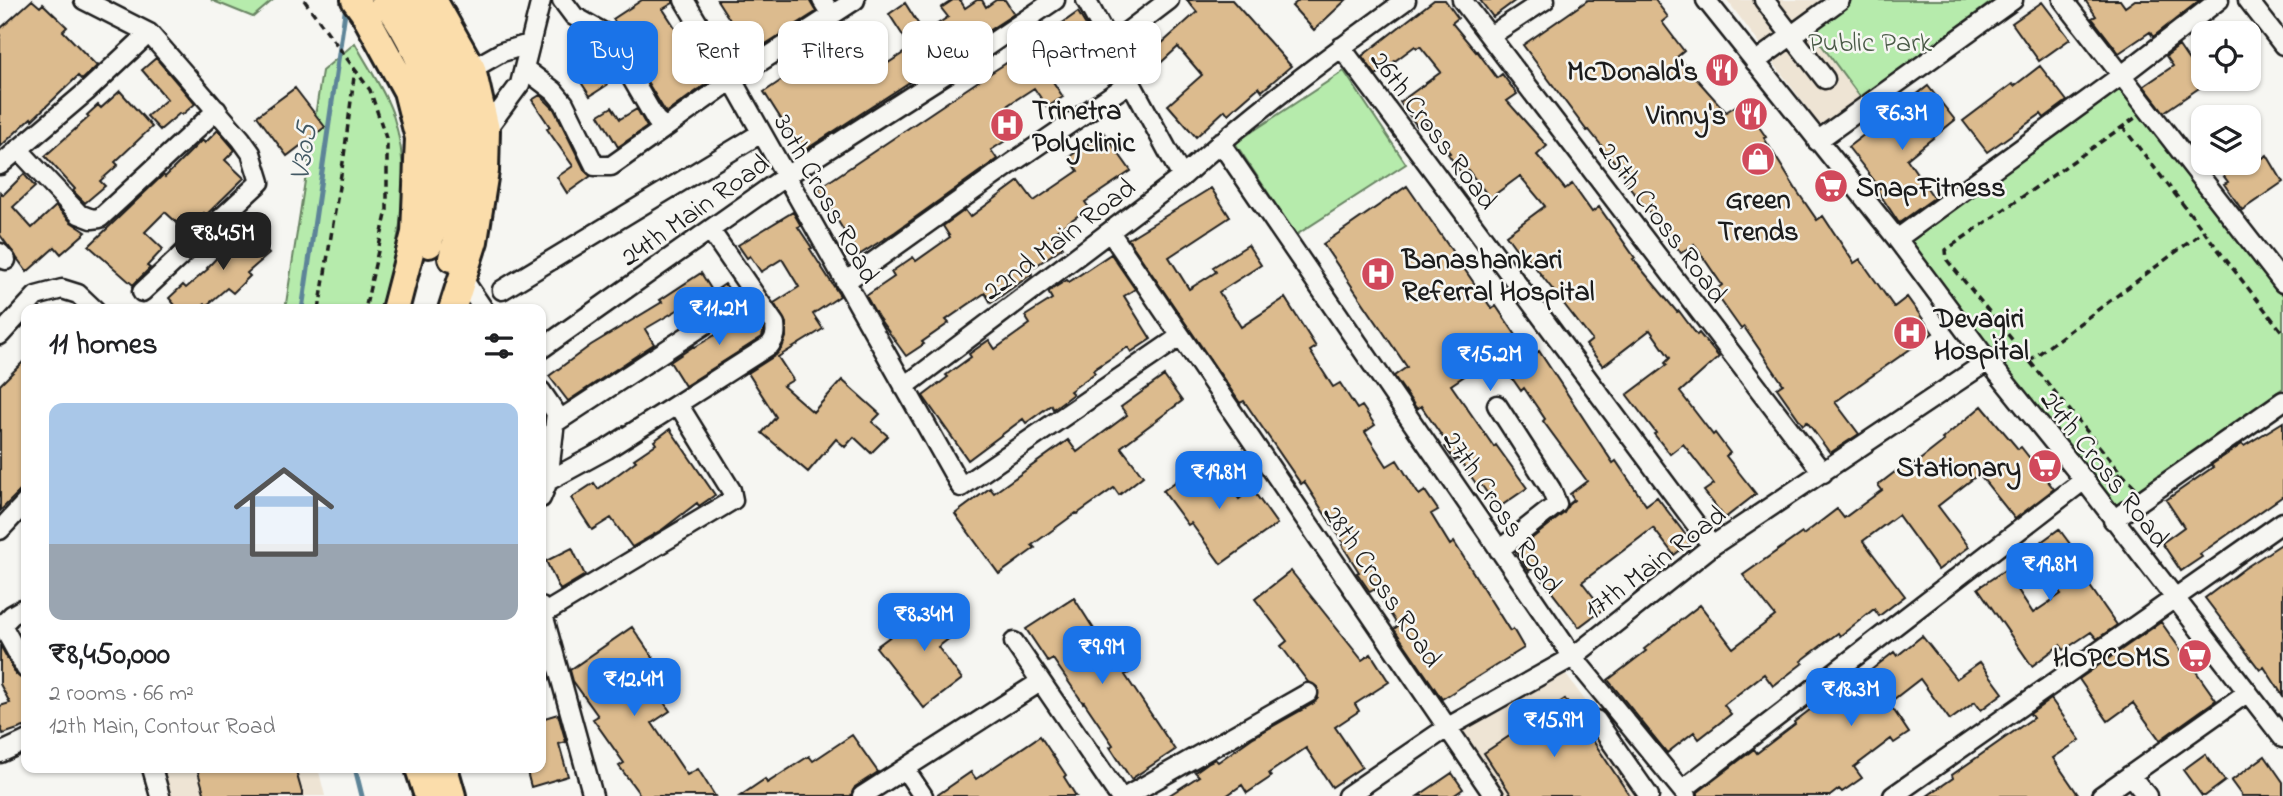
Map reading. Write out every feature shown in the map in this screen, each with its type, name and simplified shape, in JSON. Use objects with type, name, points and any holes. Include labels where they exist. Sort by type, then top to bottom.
[{"type":"highway","points":[[355,0],[407,91],[419,138],[415,233],[397,304]]},
{"type":"highway","points":[[408,4],[472,69],[486,130],[485,171],[474,241],[454,304]]},
{"type":"highway","points":[[408,4],[421,62],[435,105],[441,162],[430,239],[414,304]]},
{"type":"highway","points":[[408,4],[441,50],[457,103],[466,164],[456,243],[439,304]]},
{"type":"highway","points":[[445,773],[452,796]]},
{"type":"street","points":[[84,0],[149,33],[251,153],[260,182],[142,292]]},
{"type":"street","points":[[486,130],[520,84],[541,0]]},
{"type":"street","points":[[562,0],[574,16],[606,34],[656,120],[662,125],[669,125]]},
{"type":"street","name":"30th Cross Road","points":[[684,0],[697,21]]},
{"type":"street","points":[[822,0],[832,16]]},
{"type":"street","points":[[764,60],[855,0]]},
{"type":"street","name":"24th Main Road","points":[[546,345],[786,176],[952,70],[1055,0]]},
{"type":"street","points":[[1087,0],[1098,21]]},
{"type":"street","points":[[1141,21],[1169,0]]},
{"type":"street","name":"22nd Main Road","points":[[904,387],[1182,177],[1220,142],[1406,0]]},
{"type":"street","name":"25th Cross Road","points":[[1462,0],[1823,473]]},
{"type":"street","points":[[1490,36],[1545,0]]},
{"type":"street","name":"24th Cross Road","points":[[1706,0],[1897,239],[1988,361],[2283,738]]},
{"type":"street","points":[[1764,0],[1825,79]]},
{"type":"street","points":[[1755,62],[1839,0]]},
{"type":"street","points":[[1817,141],[2013,0]]},
{"type":"street","points":[[2063,0],[2283,283]]},
{"type":"street","points":[[1897,239],[2122,75],[2219,0]]},
{"type":"street","points":[[2248,0],[2283,45]]},
{"type":"street","points":[[0,165],[149,33]]},
{"type":"street","points":[[472,69],[502,52],[529,44]]},
{"type":"street","name":"26th Cross Road","points":[[1342,47],[1712,546]]},
{"type":"street","points":[[525,69],[554,90],[564,103],[595,166],[611,166],[726,84]]},
{"type":"street","name":"30th Cross Road","points":[[734,84],[961,487],[1181,336]]},
{"type":"street","points":[[845,282],[1128,84]]},
{"type":"street","points":[[1132,84],[1182,177]]},
{"type":"street","points":[[18,149],[79,214],[92,219],[100,218],[217,110]]},
{"type":"street","points":[[502,290],[761,133]]},
{"type":"street","name":"27th Cross Road","points":[[1220,142],[1573,657],[1682,790]]},
{"type":"street","points":[[548,481],[607,449],[774,341],[775,324],[710,230]]},
{"type":"street","name":"28th Cross Road","points":[[1110,232],[1494,796]]},
{"type":"street","points":[[463,279],[480,304]]},
{"type":"street","points":[[29,304],[36,296],[62,289],[78,294],[89,304]]},
{"type":"street","points":[[555,423],[753,293]]},
{"type":"street","points":[[0,335],[21,312]]},
{"type":"street","name":"17th Main Road","points":[[1349,796],[1448,727],[1573,657],[1712,546],[1988,361]]},
{"type":"street","points":[[546,398],[556,413],[546,486]]},
{"type":"street","points":[[2113,520],[2283,401]]},
{"type":"street","points":[[546,608],[733,499],[731,490],[678,404]]},
{"type":"street","points":[[1497,405],[1551,489],[1557,504],[1499,550]]},
{"type":"street","points":[[1659,796],[1682,790],[2084,481]]},
{"type":"street","points":[[0,530],[21,507]]},
{"type":"street","points":[[1893,796],[2283,522]]},
{"type":"street","points":[[21,610],[1,626],[21,661]]},
{"type":"street","points":[[546,625],[593,796]]},
{"type":"street","points":[[1014,642],[1119,796]]},
{"type":"street","points":[[862,796],[1040,682]]},
{"type":"street","points":[[2101,796],[2248,692]]},
{"type":"street","points":[[1127,796],[1308,693]]},
{"type":"street","points":[[1596,720],[1649,796]]},
{"type":"street","points":[[0,753],[21,743]]},
{"type":"street","points":[[905,769],[923,796]]},
{"type":"street","points":[[153,773],[160,796]]},
{"type":"street","points":[[2130,775],[2147,796]]},
{"type":"path","points":[[304,0],[370,89],[387,141],[387,210],[366,304]]},
{"type":"path","points":[[320,304],[344,156],[355,67]]},
{"type":"path","points":[[2145,480],[2135,487],[2128,480],[1947,260],[1947,250],[2122,127],[2283,333]]},
{"type":"path","points":[[2029,361],[2204,231]]},
{"type":"shaded area","points":[[1727,0],[1838,0],[1806,24],[1861,98],[1822,128]]},
{"type":"shaded area","points":[[1561,668],[1656,796],[1502,796],[1460,733]]},
{"type":"shaded area","points":[[147,773],[319,773],[325,796],[155,796]]},
{"type":"green space","points":[[211,0],[273,0],[253,17]]},
{"type":"green space","name":"Public Park","points":[[1838,0],[1994,0],[1861,98],[1806,24]]},
{"type":"green space","points":[[355,43],[381,87],[393,115],[403,165],[402,213],[382,304],[286,304],[322,71]]},
{"type":"green space","points":[[1344,71],[1406,164],[1296,235],[1235,143]]},
{"type":"green space","points":[[2122,77],[2191,169],[2191,175],[2196,175],[2283,291],[2283,388],[2114,514],[1907,238]]},
{"type":"building","points":[[32,0],[40,7],[43,4],[67,27],[63,31],[97,66],[82,80],[78,76],[0,147],[0,29]]},
{"type":"building","points":[[642,0],[673,0],[673,3],[663,9],[672,23],[672,84],[706,84],[666,113],[648,84],[658,84],[658,21],[613,19]]},
{"type":"building","points":[[717,0],[809,0],[816,12],[802,21],[778,21],[778,36],[764,45],[764,21],[730,21]]},
{"type":"building","points":[[953,0],[960,0],[965,8],[977,0],[982,0],[986,7],[996,0],[1005,0],[1014,14],[993,28],[993,21],[942,21],[948,17],[941,8]]},
{"type":"building","points":[[1187,0],[1232,0],[1291,66],[1262,91],[1259,87],[1228,114],[1225,110],[1196,137],[1168,105],[1202,75],[1178,47],[1161,63],[1161,44],[1197,12]]},
{"type":"building","points":[[1299,0],[1346,0],[1314,30],[1292,6]]},
{"type":"building","points":[[1434,0],[1445,0],[1458,18],[1452,23],[1497,78],[1502,74],[1517,94],[1507,101],[1547,146],[1537,155],[1565,189],[1572,184],[1592,212],[1599,207],[1635,258],[1633,259],[1719,357],[1680,392],[1730,453],[1726,456],[1756,494],[1725,518],[1704,491],[1714,484],[1683,444],[1670,454],[1627,395],[1667,365],[1665,363],[1670,358],[1650,330],[1603,366],[1586,345],[1592,340],[1524,253],[1521,256],[1506,235],[1545,206],[1520,176],[1490,198],[1468,170],[1462,174],[1448,154],[1450,153],[1424,121],[1417,126],[1400,102],[1441,72],[1420,46],[1415,46],[1376,75],[1362,56]]},
{"type":"building","points":[[1480,0],[1516,0],[1493,17]]},
{"type":"building","points":[[1588,0],[1655,0],[1668,17],[1662,22],[1684,51],[1677,57],[1726,112],[1742,102],[1817,220],[1823,216],[1854,263],[1860,259],[1894,307],[1907,297],[1933,333],[1835,402],[1859,434],[1830,453],[1807,422],[1803,425],[1777,388],[1783,384],[1744,327],[1741,329],[1714,291],[1722,285],[1694,244],[1681,253],[1652,212],[1650,213],[1625,181],[1628,179],[1589,130],[1587,131],[1523,45]]},
{"type":"building","points":[[2085,0],[2120,0],[2125,7],[2135,0],[2200,0],[2153,37],[2150,32],[2119,53],[2092,18],[2096,16]]},
{"type":"building","points":[[2042,2],[2070,39],[2039,61],[2012,23]]},
{"type":"building","points":[[905,3],[916,21],[902,21],[902,34],[889,14]]},
{"type":"building","points":[[1078,12],[1083,21],[1065,21]]},
{"type":"building","points":[[2179,46],[2191,64],[2191,91],[2195,91],[2164,112],[2144,86],[2173,66],[2166,56]]},
{"type":"building","points":[[902,54],[902,84],[906,84],[802,152],[764,92],[778,82],[888,84],[888,63]]},
{"type":"building","points":[[156,58],[195,104],[160,130],[147,116],[167,99],[142,70]]},
{"type":"building","points":[[1007,63],[1007,84],[1055,84],[1063,97],[1047,107],[1034,88],[1008,105],[1024,129],[991,150],[997,159],[859,255],[818,189],[974,84],[993,84],[993,72]]},
{"type":"building","points":[[2040,66],[2067,101],[2044,118],[2041,114],[1987,152],[1963,121]]},
{"type":"building","points":[[582,84],[606,84],[607,85],[590,96]]},
{"type":"building","points":[[1928,86],[1955,120],[1907,159],[1934,198],[1899,223],[1877,190],[1880,188],[1848,147]]},
{"type":"building","points":[[295,88],[325,127],[287,156],[257,116]]},
{"type":"building","points":[[120,91],[152,127],[115,162],[118,165],[100,181],[105,186],[85,203],[45,156],[89,117],[87,115],[98,105],[101,108]]},
{"type":"building","points":[[540,95],[554,109],[585,171],[591,176],[567,193],[557,177],[573,166],[547,129],[550,127],[532,100]]},
{"type":"building","points":[[612,107],[620,119],[637,109],[647,127],[618,147],[599,115]]},
{"type":"building","points":[[218,130],[235,150],[225,160],[244,178],[206,215],[204,213],[187,232],[165,212],[145,232],[163,249],[147,266],[150,268],[133,285],[89,246],[163,175],[165,177],[202,140],[205,143]]},
{"type":"building","points":[[1104,133],[1131,171],[1085,202],[1089,208],[1053,233],[1063,247],[1030,270],[1032,274],[991,303],[985,293],[946,320],[949,323],[906,356],[866,296],[894,277],[891,272],[913,257],[916,261],[950,237],[943,226],[965,210],[970,217],[1019,181],[1034,201],[1078,171],[1069,157]]},
{"type":"building","points":[[2267,155],[2283,182],[2242,210],[2224,184],[2228,182],[2223,175],[2261,175],[2261,159]]},
{"type":"building","points":[[24,174],[35,187],[13,207],[32,228],[56,206],[71,222],[86,232],[61,254],[55,247],[27,272],[0,235],[0,192],[3,195]]},
{"type":"building","points":[[1407,186],[1492,309],[1496,306],[1531,357],[1539,351],[1613,463],[1616,461],[1646,505],[1657,497],[1691,542],[1674,555],[1653,528],[1582,582],[1603,609],[1579,627],[1533,568],[1529,571],[1516,551],[1564,513],[1574,500],[1570,494],[1587,481],[1543,421],[1545,419],[1524,388],[1521,391],[1496,355],[1451,385],[1494,447],[1496,445],[1527,488],[1498,508],[1458,458],[1455,461],[1445,447],[1448,445],[1421,406],[1417,409],[1394,376],[1407,367],[1323,244]]},
{"type":"building","points":[[1211,188],[1230,217],[1169,257],[1189,289],[1216,272],[1213,267],[1248,245],[1261,265],[1219,292],[1241,327],[1285,298],[1316,347],[1310,351],[1333,387],[1340,383],[1357,409],[1362,406],[1375,425],[1365,432],[1387,466],[1397,460],[1419,495],[1425,491],[1438,510],[1431,514],[1450,545],[1454,542],[1510,631],[1513,629],[1524,648],[1442,699],[1394,629],[1398,626],[1375,589],[1370,592],[1357,573],[1359,572],[1342,545],[1344,544],[1304,482],[1301,484],[1244,401],[1240,403],[1128,239]]},
{"type":"building","points":[[793,212],[801,226],[798,227],[812,248],[810,249],[840,296],[813,314],[823,329],[778,357],[793,380],[783,386],[813,412],[842,380],[880,414],[872,422],[888,436],[871,453],[854,437],[845,447],[836,439],[808,472],[762,433],[776,417],[748,373],[782,348],[786,337],[786,323],[774,303],[799,287],[782,259],[761,272],[738,245]]},
{"type":"building","points":[[244,226],[269,254],[247,273],[250,276],[233,293],[227,288],[208,304],[174,304],[169,298],[183,285],[186,288],[208,269],[226,248],[223,245]]},
{"type":"building","points":[[1111,254],[1135,289],[1124,296],[1151,339],[1131,352],[1128,347],[1093,370],[1095,373],[1070,391],[1073,394],[1053,409],[1051,405],[1026,423],[1023,419],[968,460],[923,396],[971,357],[969,354],[989,340],[995,349],[1030,324],[1025,316],[1052,299],[1048,292],[1067,280],[1069,282]]},
{"type":"building","points":[[701,273],[713,292],[725,284],[732,293],[706,310],[698,298],[645,329],[654,344],[568,401],[549,376],[591,345],[662,302],[660,300]]},
{"type":"building","points":[[751,309],[764,328],[762,337],[685,386],[670,362],[720,332],[718,329]]},
{"type":"building","points":[[21,364],[21,490],[0,511],[0,385]]},
{"type":"building","points":[[1164,376],[1182,401],[1121,447],[1143,476],[1119,495],[1114,488],[1076,513],[1032,545],[1035,548],[999,574],[955,514],[990,488],[994,493],[1068,440],[1077,452],[1127,415],[1121,407]]},
{"type":"building","points":[[1982,406],[2018,449],[2021,447],[2054,489],[2015,519],[1979,474],[1938,506],[1969,547],[1938,570],[1898,515],[1863,541],[1905,596],[1879,616],[1874,609],[1840,636],[1838,633],[1773,686],[1764,674],[1724,705],[1731,714],[1699,739],[1694,732],[1667,753],[1608,680],[1700,605],[1733,648],[1775,616],[1743,575],[1837,509],[1844,518],[1882,490],[1878,485],[1904,465],[1907,470]]},
{"type":"building","points":[[2283,422],[2283,496],[2200,554],[2202,557],[2181,571],[2162,543],[2184,527],[2166,500],[2242,444],[2244,446]]},
{"type":"building","points":[[670,429],[715,495],[699,506],[697,503],[663,529],[632,547],[611,518],[592,530],[571,498],[594,483],[598,489],[636,461],[634,459],[656,444],[654,441]]},
{"type":"building","points":[[1209,457],[1239,499],[1252,489],[1277,524],[1221,564],[1163,491]]},
{"type":"building","points":[[2059,529],[2087,567],[2080,572],[2117,625],[2097,639],[2091,632],[2064,650],[2060,645],[2032,666],[1978,588],[2005,570],[2033,613],[2061,594],[2029,551]]},
{"type":"building","points":[[2283,543],[2283,696],[2264,667],[2260,670],[2205,598]]},
{"type":"building","points":[[572,548],[585,575],[560,590],[546,561]]},
{"type":"building","points":[[1291,571],[1362,660],[1371,654],[1389,682],[1355,704],[1359,711],[1335,727],[1362,767],[1332,787],[1306,748],[1269,773],[1271,777],[1247,793],[1242,785],[1226,796],[1168,796],[1199,776],[1195,772],[1209,762],[1215,759],[1218,762],[1318,698],[1317,687],[1308,682],[1281,646],[1287,641],[1255,599]]},
{"type":"building","points":[[1074,598],[1099,637],[1103,634],[1129,673],[1125,675],[1175,750],[1131,779],[1110,747],[1113,745],[1084,702],[1053,659],[1048,662],[1026,629]]},
{"type":"building","points":[[941,599],[963,628],[938,647],[962,679],[924,708],[876,647]]},
{"type":"building","points":[[2161,622],[2216,700],[2160,740],[2133,703],[2108,721],[2079,679]]},
{"type":"building","points":[[632,627],[656,662],[642,671],[670,711],[652,723],[687,775],[698,769],[715,796],[641,796],[619,766],[624,763],[593,719],[598,716],[573,681],[570,670]]},
{"type":"building","points":[[1922,636],[1956,679],[1980,662],[2003,693],[1981,710],[1975,702],[1950,720],[1920,679],[1889,703],[1909,733],[1894,743],[1891,739],[1854,767],[1862,778],[1842,792],[1839,789],[1830,796],[1698,796],[1698,792],[1754,749],[1757,753],[1811,709],[1814,712],[1865,672],[1866,674],[1894,652],[1897,656]]},
{"type":"building","points":[[0,645],[16,674],[21,678],[21,728],[3,734],[0,706],[10,703],[0,684]]},
{"type":"building","points":[[1565,699],[1630,796],[1512,796],[1484,753]]},
{"type":"building","points":[[2051,699],[2080,740],[2053,758],[2079,796],[1927,796],[2033,718],[2030,714]]},
{"type":"building","points":[[558,714],[566,742],[559,744],[568,776],[531,787],[527,773],[546,773],[546,718]]},
{"type":"building","points":[[852,735],[878,772],[855,787],[851,796],[740,796],[765,779],[767,783],[809,756],[813,761]]},
{"type":"building","points":[[1040,736],[1066,775],[1064,777],[1076,796],[936,796],[971,772],[976,779]]},
{"type":"building","points":[[2205,754],[2225,781],[2202,796],[2183,770]]},
{"type":"building","points":[[2265,756],[2283,782],[2283,796],[2242,796],[2231,781]]},
{"type":"building","points":[[198,773],[296,773],[303,796],[205,796]]},
{"type":"building","points":[[1452,773],[1463,789],[1453,796],[1418,796]]},
{"type":"waterway","name":"V305","points":[[303,304],[346,5]]},
{"type":"waterway","name":"V305","points":[[356,773],[362,796]]},
{"type":"place","name":"McDonald's","points":[[1722,70]]},
{"type":"place","name":"Vinny's","points":[[1751,114]]},
{"type":"place","name":"Trinetra Polyclinic","points":[[1007,125]]},
{"type":"place","name":"Green Trends","points":[[1758,159]]},
{"type":"place","name":"SnapFitness","points":[[1831,186]]},
{"type":"place","name":"Banashankari Referral Hospital","points":[[1378,274]]},
{"type":"place","name":"Devagiri Hospital","points":[[1910,333]]},
{"type":"place","name":"Stationary","points":[[2045,466]]},
{"type":"place","name":"HOPCOMS","points":[[2195,656]]}]
